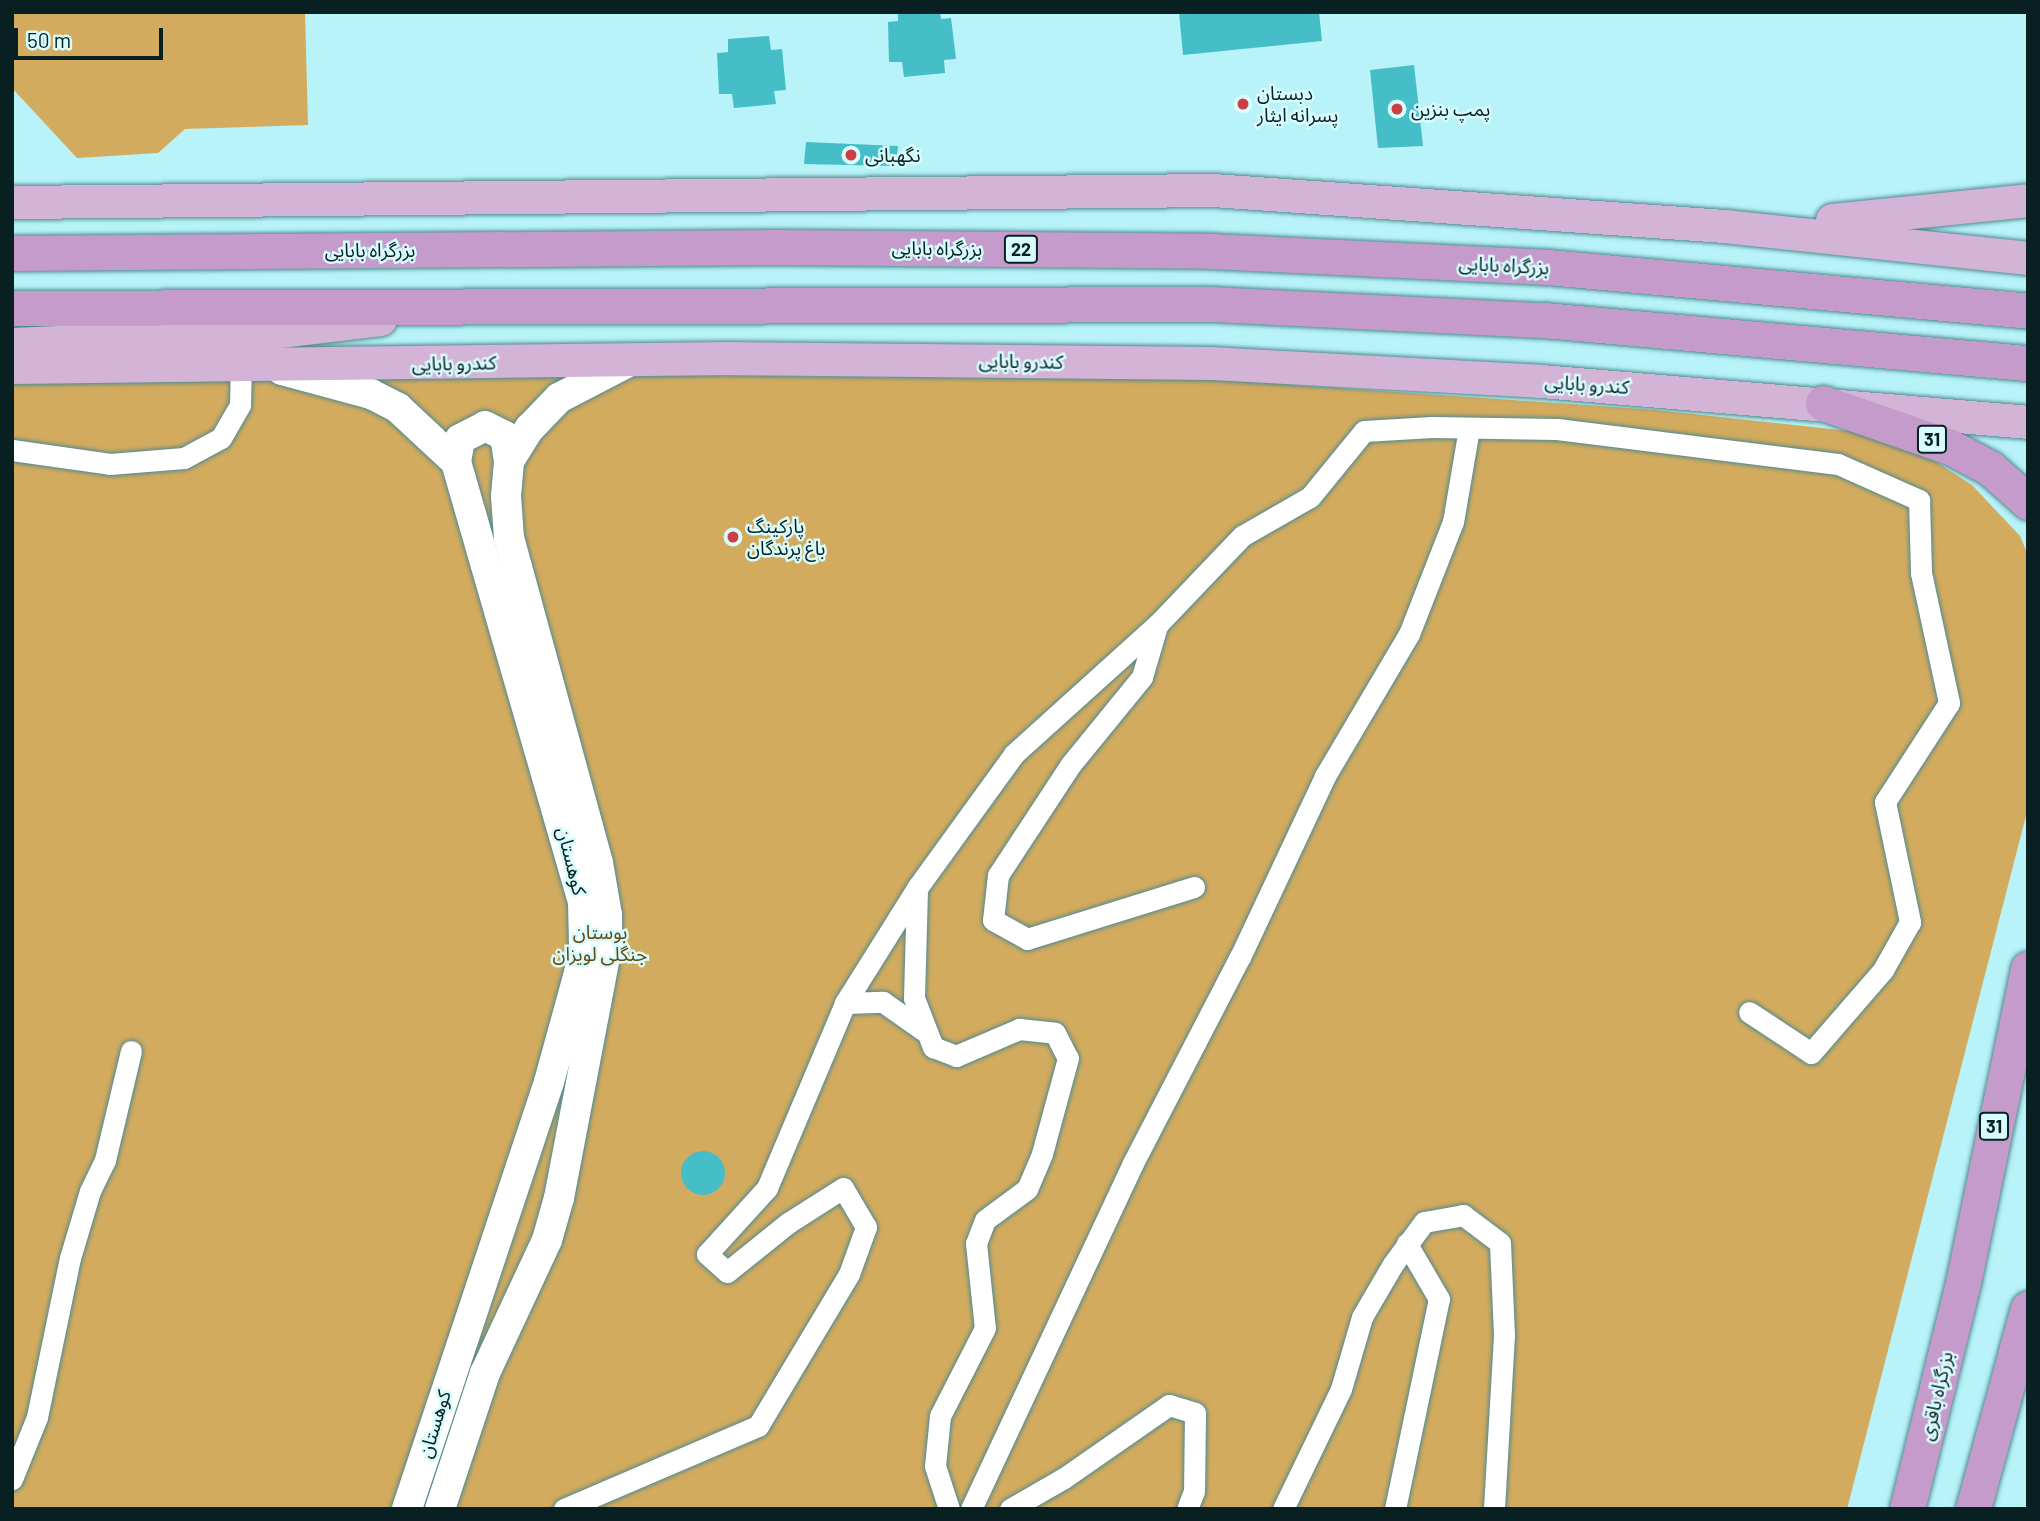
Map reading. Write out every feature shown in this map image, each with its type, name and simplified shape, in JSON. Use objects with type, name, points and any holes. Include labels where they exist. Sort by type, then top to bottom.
[{"type":"highway","name":"بزرگراه بابایی","points":[[12,253],[775,247],[1212,251],[1548,267],[2028,311]]},
{"type":"highway","points":[[12,308],[503,304],[1211,304],[1544,320],[2028,363]]},
{"type":"highway","name":"31","points":[[1823,403],[1950,447],[1990,468],[2028,502]]},
{"type":"highway","name":"31","points":[[1963,1283],[2028,969]]},
{"type":"highway","points":[[1963,1283],[2028,1064]]},
{"type":"highway","name":"بزرگراه باقری","points":[[1907,1509],[1963,1283]]},
{"type":"highway","points":[[1973,1509],[2028,1308]]},
{"type":"main road","points":[[12,202],[1213,190],[1709,225],[2028,258]]},
{"type":"main road","points":[[1709,225],[1874,219],[2028,200]]},
{"type":"main road","points":[[12,344],[263,333],[503,304]]},
{"type":"main road","name":"کندرو بابایی","points":[[12,367],[632,360],[1211,363],[1541,381],[2028,422]]},
{"type":"main road","name":"کوهستان","points":[[440,1509],[485,1373],[547,1240],[559,1198],[607,947],[607,915],[580,796],[509,538],[506,496],[509,461],[530,428],[559,398],[632,360]]},
{"type":"main road","name":"کوهستان","points":[[253,365],[371,394],[416,420],[456,462],[583,901],[584,945],[579,973],[549,1082],[407,1509]]},
{"type":"main road","points":[[456,462],[460,439],[485,426],[505,436],[509,461]]},
{"type":"main road","points":[[499,1229],[547,1240]]},
{"type":"street","points":[[12,450],[110,464],[184,458],[221,438],[240,405],[253,365]]},
{"type":"street","points":[[971,1509],[1133,1163],[1240,957],[1325,776],[1409,634],[1452,522],[1469,428]]},
{"type":"street","points":[[564,1509],[758,1426],[849,1274],[866,1227],[843,1188],[788,1223],[727,1272],[707,1254],[768,1188],[845,1003],[917,888],[1014,754],[1158,624],[1242,536],[1310,497],[1364,431],[1558,429],[1839,464],[1919,500],[1921,573],[1949,703],[1885,802],[1910,922],[1883,971],[1811,1053],[1749,1012]]},
{"type":"street","points":[[1158,624],[1142,677],[1071,764],[998,875],[993,920],[1027,939],[1194,887]]},
{"type":"street","points":[[917,888],[914,998],[923,1030],[933,1047],[956,1056],[1019,1029],[1055,1033],[1068,1058],[1042,1154],[1027,1189],[985,1220],[976,1243],[985,1328],[940,1416],[935,1466],[949,1509]]},
{"type":"street","points":[[845,1003],[883,1002],[923,1030]]},
{"type":"street","points":[[12,1479],[37,1417],[70,1258],[90,1191],[108,1150],[131,1051]]},
{"type":"street","points":[[1283,1509],[1341,1389],[1362,1317],[1407,1244],[1424,1222],[1463,1214],[1500,1242],[1504,1335],[1494,1509]]},
{"type":"street","points":[[1395,1509],[1439,1299],[1407,1244]]},
{"type":"street","points":[[1010,1509],[1064,1479],[1169,1405],[1195,1413],[1194,1491],[1187,1509]]},
{"type":"green space","points":[[12,12],[305,12],[308,125],[185,129],[158,153],[77,158],[12,88]]},
{"type":"green space","name":"بوستان جنگلی لویزان","points":[[631,375],[1209,379],[1656,410],[1896,436],[1972,485],[2020,536],[2028,555],[2028,808],[1847,1509],[12,1509],[12,384]]},
{"type":"building","points":[[898,12],[940,12],[941,19],[951,18],[956,59],[944,60],[945,73],[904,77],[902,62],[889,62],[888,22],[898,21]]},
{"type":"building","name":"دبستان پسرانه ایثار","points":[[1179,12],[1319,12],[1322,41],[1183,55]]},
{"type":"building","points":[[769,36],[771,50],[782,49],[786,90],[774,91],[776,104],[734,108],[732,94],[719,94],[717,53],[728,52],[728,39]]},
{"type":"building","name":"پمپ بنزین","points":[[1414,65],[1423,146],[1378,148],[1370,70]]},
{"type":"building","name":"نگهبانی","points":[[806,142],[898,146],[896,166],[804,164]]},
{"type":"building","points":[[703,1151],[718,1158],[725,1173],[718,1188],[703,1195],[688,1188],[681,1173],[688,1158]]},
{"type":"place","name":"دبستان پسرانه ایثار","points":[[1243,104]]},
{"type":"place","name":"پمپ بنزین","points":[[1397,109]]},
{"type":"place","name":"نگهبانی","points":[[851,155]]},
{"type":"place","name":"پارکینگ باغ پرندگان","points":[[733,537]]}]
